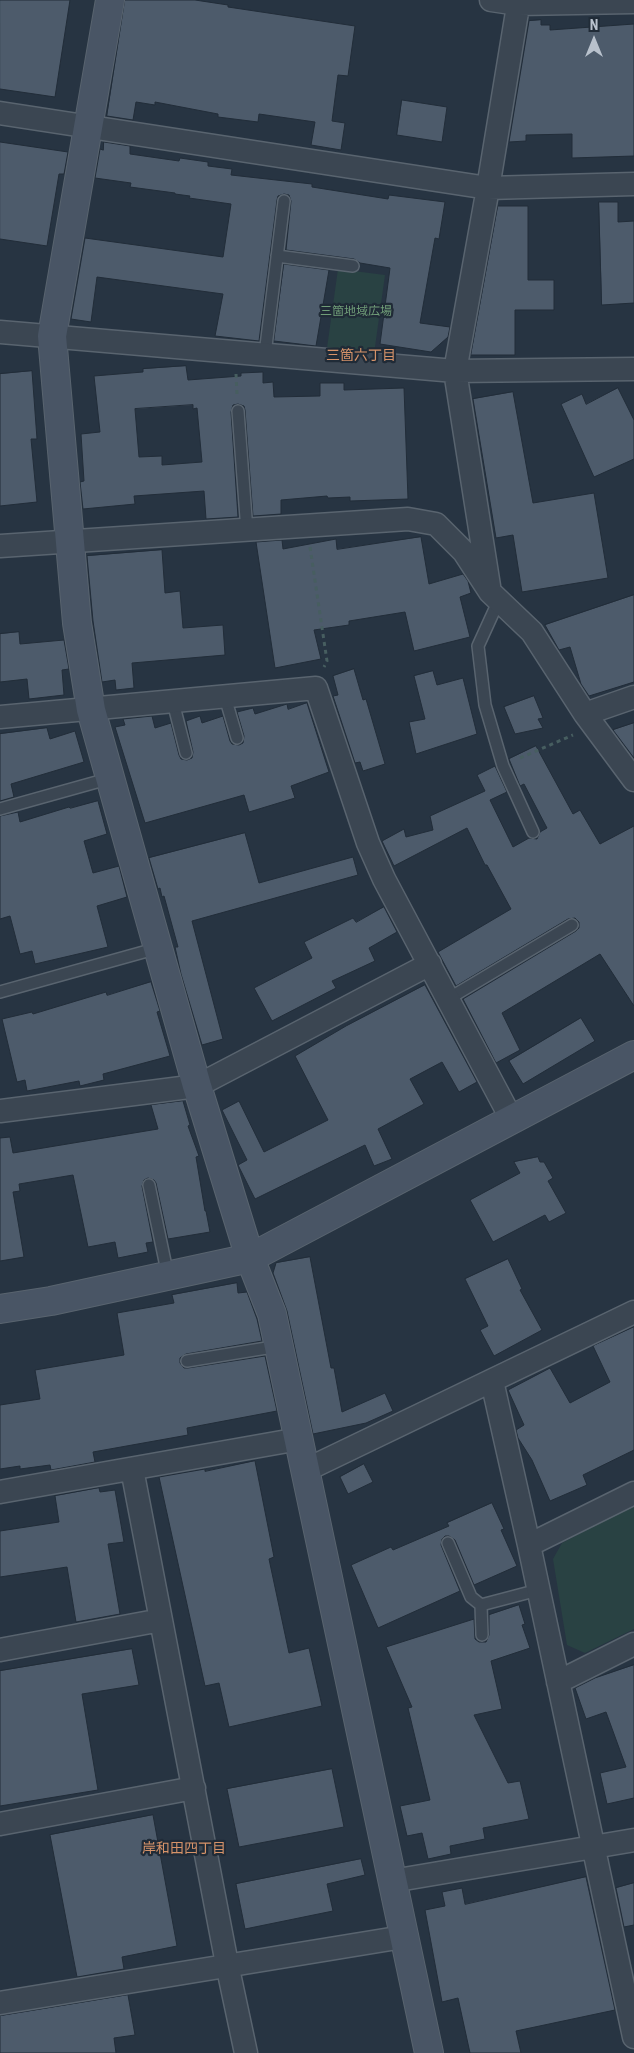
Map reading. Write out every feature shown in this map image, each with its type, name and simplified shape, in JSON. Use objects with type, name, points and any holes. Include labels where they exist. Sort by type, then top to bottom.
[{"type":"street","points":[[110,0],[52,336],[76,623],[91,710],[197,1086],[250,1258],[272,1314],[429,2053]]},
{"type":"street","points":[[491,0],[519,2],[634,2]]},
{"type":"street","points":[[494,596],[455,370],[519,2]]},
{"type":"street","points":[[0,113],[488,188],[634,184]]},
{"type":"street","points":[[0,332],[455,370],[634,369]]},
{"type":"street","points":[[0,546],[408,519],[436,524],[464,552],[494,596],[532,632],[590,719],[634,780]]},
{"type":"street","points":[[0,717],[316,688],[368,843],[384,879],[512,1120]]},
{"type":"street","points":[[590,719],[634,697]]},
{"type":"street","points":[[0,1110],[197,1086],[430,964]]},
{"type":"street","points":[[0,1309],[51,1301],[250,1258],[634,1055]]},
{"type":"street","points":[[304,1471],[634,1312]]},
{"type":"street","points":[[492,1381],[634,2037]]},
{"type":"street","points":[[0,1492],[299,1440]]},
{"type":"street","points":[[132,1469],[227,1964],[246,2053]]},
{"type":"street","points":[[529,1545],[634,1492]]},
{"type":"street","points":[[0,1650],[161,1620]]},
{"type":"street","points":[[558,1682],[634,1644]]},
{"type":"street","points":[[0,1824],[194,1788]]},
{"type":"street","points":[[392,1881],[634,1840]]},
{"type":"street","points":[[0,2003],[227,1964],[404,1937]]},
{"type":"lane","points":[[265,354],[284,201]]},
{"type":"lane","points":[[277,256],[353,266]]},
{"type":"lane","points":[[238,411],[247,531]]},
{"type":"lane","points":[[494,596],[478,646],[485,705],[503,766],[533,832]]},
{"type":"lane","points":[[225,697],[237,738]]},
{"type":"lane","points":[[173,702],[186,753]]},
{"type":"lane","points":[[0,809],[111,778]]},
{"type":"lane","points":[[448,998],[572,925]]},
{"type":"lane","points":[[0,992],[158,948]]},
{"type":"lane","points":[[149,1185],[168,1276]]},
{"type":"lane","points":[[187,1361],[279,1346]]},
{"type":"lane","points":[[448,1543],[471,1597],[481,1605],[482,1635]]},
{"type":"lane","points":[[481,1605],[538,1590]]},
{"type":"path","points":[[234,352],[238,411]]},
{"type":"path","points":[[306,527],[327,661],[316,688]]},
{"type":"path","points":[[503,766],[590,719]]},
{"type":"green space","name":"三箇地域広場","points":[[338,269],[385,275],[374,354],[327,348]]},
{"type":"green space","points":[[634,1505],[634,1629],[585,1653],[567,1645],[553,1559],[562,1543]]},
{"type":"building","points":[[0,0],[70,0],[55,97],[0,89]]},
{"type":"building","points":[[125,0],[195,0],[228,5],[228,7],[355,26],[348,76],[338,75],[332,121],[345,123],[341,150],[311,145],[315,122],[259,114],[258,122],[218,117],[218,114],[155,102],[155,105],[136,102],[133,120],[107,116]]},
{"type":"building","points":[[541,20],[541,25],[550,25],[550,30],[634,24],[634,156],[572,158],[572,134],[526,135],[526,141],[509,142],[529,21]]},
{"type":"building","points":[[402,100],[447,107],[442,142],[397,135]]},
{"type":"building","points":[[0,142],[68,152],[64,174],[59,174],[47,246],[0,239]]},
{"type":"building","points":[[104,142],[130,146],[130,154],[179,161],[180,158],[208,162],[208,166],[232,169],[231,175],[312,184],[312,187],[388,199],[389,195],[445,202],[439,239],[435,238],[420,323],[450,327],[448,337],[431,352],[380,344],[390,268],[360,263],[354,259],[286,250],[291,201],[289,195],[284,194],[278,196],[277,200],[259,341],[215,336],[223,294],[97,277],[91,322],[71,319],[85,238],[223,257],[231,204],[189,198],[190,196],[175,193],[130,187],[131,183],[95,178],[100,149],[103,150]]},
{"type":"building","points":[[599,202],[618,202],[618,222],[634,221],[634,303],[602,305]]},
{"type":"building","points":[[498,206],[528,206],[528,280],[554,280],[554,310],[515,310],[515,355],[471,355]]},
{"type":"building","points":[[284,264],[329,270],[316,346],[274,341]]},
{"type":"building","points":[[186,366],[188,380],[241,376],[241,373],[263,372],[263,383],[273,382],[274,397],[320,396],[320,383],[344,383],[344,390],[404,388],[408,499],[350,501],[350,497],[328,498],[327,496],[281,500],[281,514],[253,516],[245,410],[244,406],[238,404],[233,405],[231,412],[238,517],[206,519],[204,491],[134,496],[135,504],[83,509],[80,482],[84,481],[81,434],[100,432],[94,376],[143,372],[143,369]],"holes":[[[193,405],[193,409],[197,408],[202,462],[162,465],[162,456],[139,457],[135,409]]]},
{"type":"building","points":[[32,371],[37,439],[31,439],[37,502],[0,506],[0,374]]},
{"type":"building","points":[[618,388],[634,420],[634,459],[594,477],[561,404],[582,394],[586,404]]},
{"type":"building","points":[[513,392],[533,503],[594,493],[608,578],[522,592],[513,535],[496,538],[473,399]]},
{"type":"building","points":[[421,537],[429,584],[463,574],[468,581],[471,593],[460,597],[470,637],[414,651],[405,612],[349,621],[349,625],[314,630],[321,659],[275,668],[256,542],[282,540],[283,549],[336,539],[337,549]]},
{"type":"building","points":[[162,550],[165,593],[180,591],[183,628],[223,625],[225,655],[132,663],[134,688],[116,690],[115,680],[102,682],[93,621],[87,556]]},
{"type":"building","points":[[634,595],[634,682],[589,696],[581,684],[570,647],[559,650],[545,625]]},
{"type":"building","points":[[19,632],[20,644],[64,640],[69,669],[62,670],[64,695],[29,699],[27,679],[0,682],[0,634]]},
{"type":"building","points":[[354,669],[363,700],[366,699],[385,764],[363,771],[360,762],[355,763],[333,696],[338,695],[333,676]]},
{"type":"building","points":[[433,671],[437,685],[463,678],[477,734],[416,754],[409,722],[425,719],[414,676]]},
{"type":"building","points":[[534,696],[543,718],[538,719],[543,728],[515,734],[504,707]]},
{"type":"building","points":[[307,703],[329,772],[291,786],[295,798],[249,812],[244,795],[145,823],[115,727],[125,725],[123,719],[152,716],[155,728],[171,723],[179,755],[181,759],[187,760],[192,758],[193,752],[186,721],[200,716],[202,723],[223,716],[230,741],[232,744],[239,745],[243,743],[244,736],[237,712],[253,708],[255,714],[287,704],[288,709]]},
{"type":"building","points":[[634,723],[634,758],[613,730]]},
{"type":"building","points":[[47,728],[50,739],[75,731],[84,762],[11,784],[14,797],[0,801],[0,734]]},
{"type":"building","points":[[536,746],[573,814],[580,810],[600,844],[634,826],[634,1006],[600,954],[502,1013],[520,1050],[496,1063],[463,999],[576,931],[579,928],[579,922],[575,918],[568,919],[456,986],[438,952],[511,909],[487,865],[485,865],[467,828],[394,866],[382,841],[404,829],[406,837],[433,830],[430,816],[485,791],[477,775],[495,766],[507,792],[490,800],[513,847],[529,838],[537,839],[540,832],[547,828],[524,784],[520,786],[509,759]]},
{"type":"building","points":[[98,801],[107,834],[84,841],[93,873],[119,866],[127,897],[97,906],[108,947],[35,964],[32,951],[20,954],[10,916],[0,919],[0,816],[18,812],[20,822],[69,807]]},
{"type":"building","points":[[245,833],[259,883],[353,857],[358,875],[192,921],[223,1039],[202,1045],[181,974],[175,947],[178,947],[164,896],[162,897],[160,888],[158,889],[149,858]]},
{"type":"building","points":[[384,907],[397,932],[369,948],[375,961],[332,981],[336,988],[272,1021],[254,988],[312,958],[304,942],[353,918],[356,922]]},
{"type":"building","points":[[151,982],[160,1011],[157,1012],[170,1056],[103,1074],[104,1080],[80,1086],[79,1081],[27,1091],[25,1080],[17,1082],[2,1019],[32,1012],[33,1014],[106,992],[107,995]]},
{"type":"building","points":[[425,985],[477,1082],[459,1092],[442,1062],[410,1079],[424,1104],[378,1129],[392,1159],[374,1166],[365,1145],[255,1199],[238,1165],[247,1160],[222,1110],[239,1101],[264,1152],[328,1120],[295,1056],[346,1026]]},
{"type":"building","points":[[581,1018],[595,1041],[523,1084],[509,1061]]},
{"type":"building","points":[[183,1101],[190,1125],[188,1126],[199,1156],[196,1157],[210,1232],[168,1239],[156,1183],[148,1178],[144,1180],[142,1186],[153,1242],[146,1243],[148,1252],[118,1258],[115,1242],[88,1247],[73,1175],[19,1184],[20,1191],[13,1192],[24,1257],[0,1261],[0,1138],[10,1137],[13,1153],[158,1129],[151,1105]]},
{"type":"building","points":[[538,1157],[540,1162],[544,1162],[553,1178],[548,1181],[566,1213],[549,1222],[545,1215],[493,1242],[470,1200],[520,1173],[514,1162]]},
{"type":"building","points":[[310,1257],[331,1368],[334,1368],[342,1412],[385,1393],[393,1411],[366,1423],[313,1434],[287,1311],[273,1273],[276,1263]]},
{"type":"building","points":[[508,1259],[522,1289],[520,1290],[542,1330],[494,1356],[480,1330],[488,1326],[465,1279]]},
{"type":"building","points":[[237,1283],[238,1293],[247,1292],[257,1319],[262,1341],[186,1354],[180,1358],[180,1363],[184,1368],[188,1368],[265,1356],[277,1411],[187,1428],[188,1435],[93,1452],[95,1462],[51,1470],[50,1465],[20,1469],[20,1466],[0,1469],[0,1405],[40,1399],[35,1370],[124,1355],[117,1313],[174,1303],[172,1295]]},
{"type":"building","points":[[634,1327],[634,1450],[583,1475],[587,1485],[550,1501],[532,1460],[518,1438],[516,1430],[524,1425],[508,1390],[550,1368],[570,1403],[610,1382],[593,1346]]},
{"type":"building","points":[[255,1461],[274,1557],[269,1559],[289,1653],[309,1648],[322,1706],[229,1727],[219,1683],[205,1686],[159,1477],[205,1469],[205,1471]]},
{"type":"building","points":[[364,1464],[373,1482],[348,1494],[340,1477]]},
{"type":"building","points":[[99,1488],[100,1492],[115,1490],[124,1542],[108,1544],[120,1614],[76,1622],[67,1567],[0,1577],[0,1531],[59,1522],[55,1496]]},
{"type":"building","points":[[492,1503],[504,1529],[501,1530],[517,1566],[474,1585],[455,1540],[445,1536],[442,1539],[441,1545],[460,1591],[378,1628],[351,1565],[391,1547],[393,1550],[449,1526],[447,1523]]},
{"type":"building","points":[[519,1605],[525,1624],[522,1625],[530,1648],[491,1661],[502,1709],[474,1715],[508,1783],[520,1781],[529,1819],[483,1828],[485,1839],[450,1846],[451,1854],[428,1859],[422,1833],[407,1836],[400,1806],[430,1800],[408,1708],[412,1707],[386,1647],[474,1619],[475,1639],[479,1642],[486,1642],[489,1635],[489,1615]]},
{"type":"building","points":[[132,1649],[139,1685],[82,1694],[98,1790],[0,1806],[0,1671]]},
{"type":"building","points":[[634,1665],[634,1798],[607,1804],[600,1773],[626,1767],[606,1712],[586,1719],[575,1688],[595,1678]]},
{"type":"building","points":[[332,1769],[344,1827],[239,1847],[227,1789]]},
{"type":"building","points":[[153,1815],[177,1946],[122,1957],[124,1969],[77,1977],[50,1835]]},
{"type":"building","points":[[361,1859],[365,1875],[327,1884],[333,1911],[245,1929],[236,1884]]},
{"type":"building","points":[[586,1877],[615,2010],[516,2031],[521,2053],[470,2053],[458,1998],[442,2002],[425,1910],[445,1906],[442,1892],[462,1888],[465,1904]]},
{"type":"building","points":[[634,1883],[634,1925],[624,1927],[616,1888]]},
{"type":"building","points":[[128,1995],[135,2035],[114,2038],[116,2053],[0,2053],[0,2016]]},
{"type":"district","name":"三箇六丁目","points":[[361,356]]},
{"type":"district","name":"岸和田四丁目","points":[[184,1849]]}]
